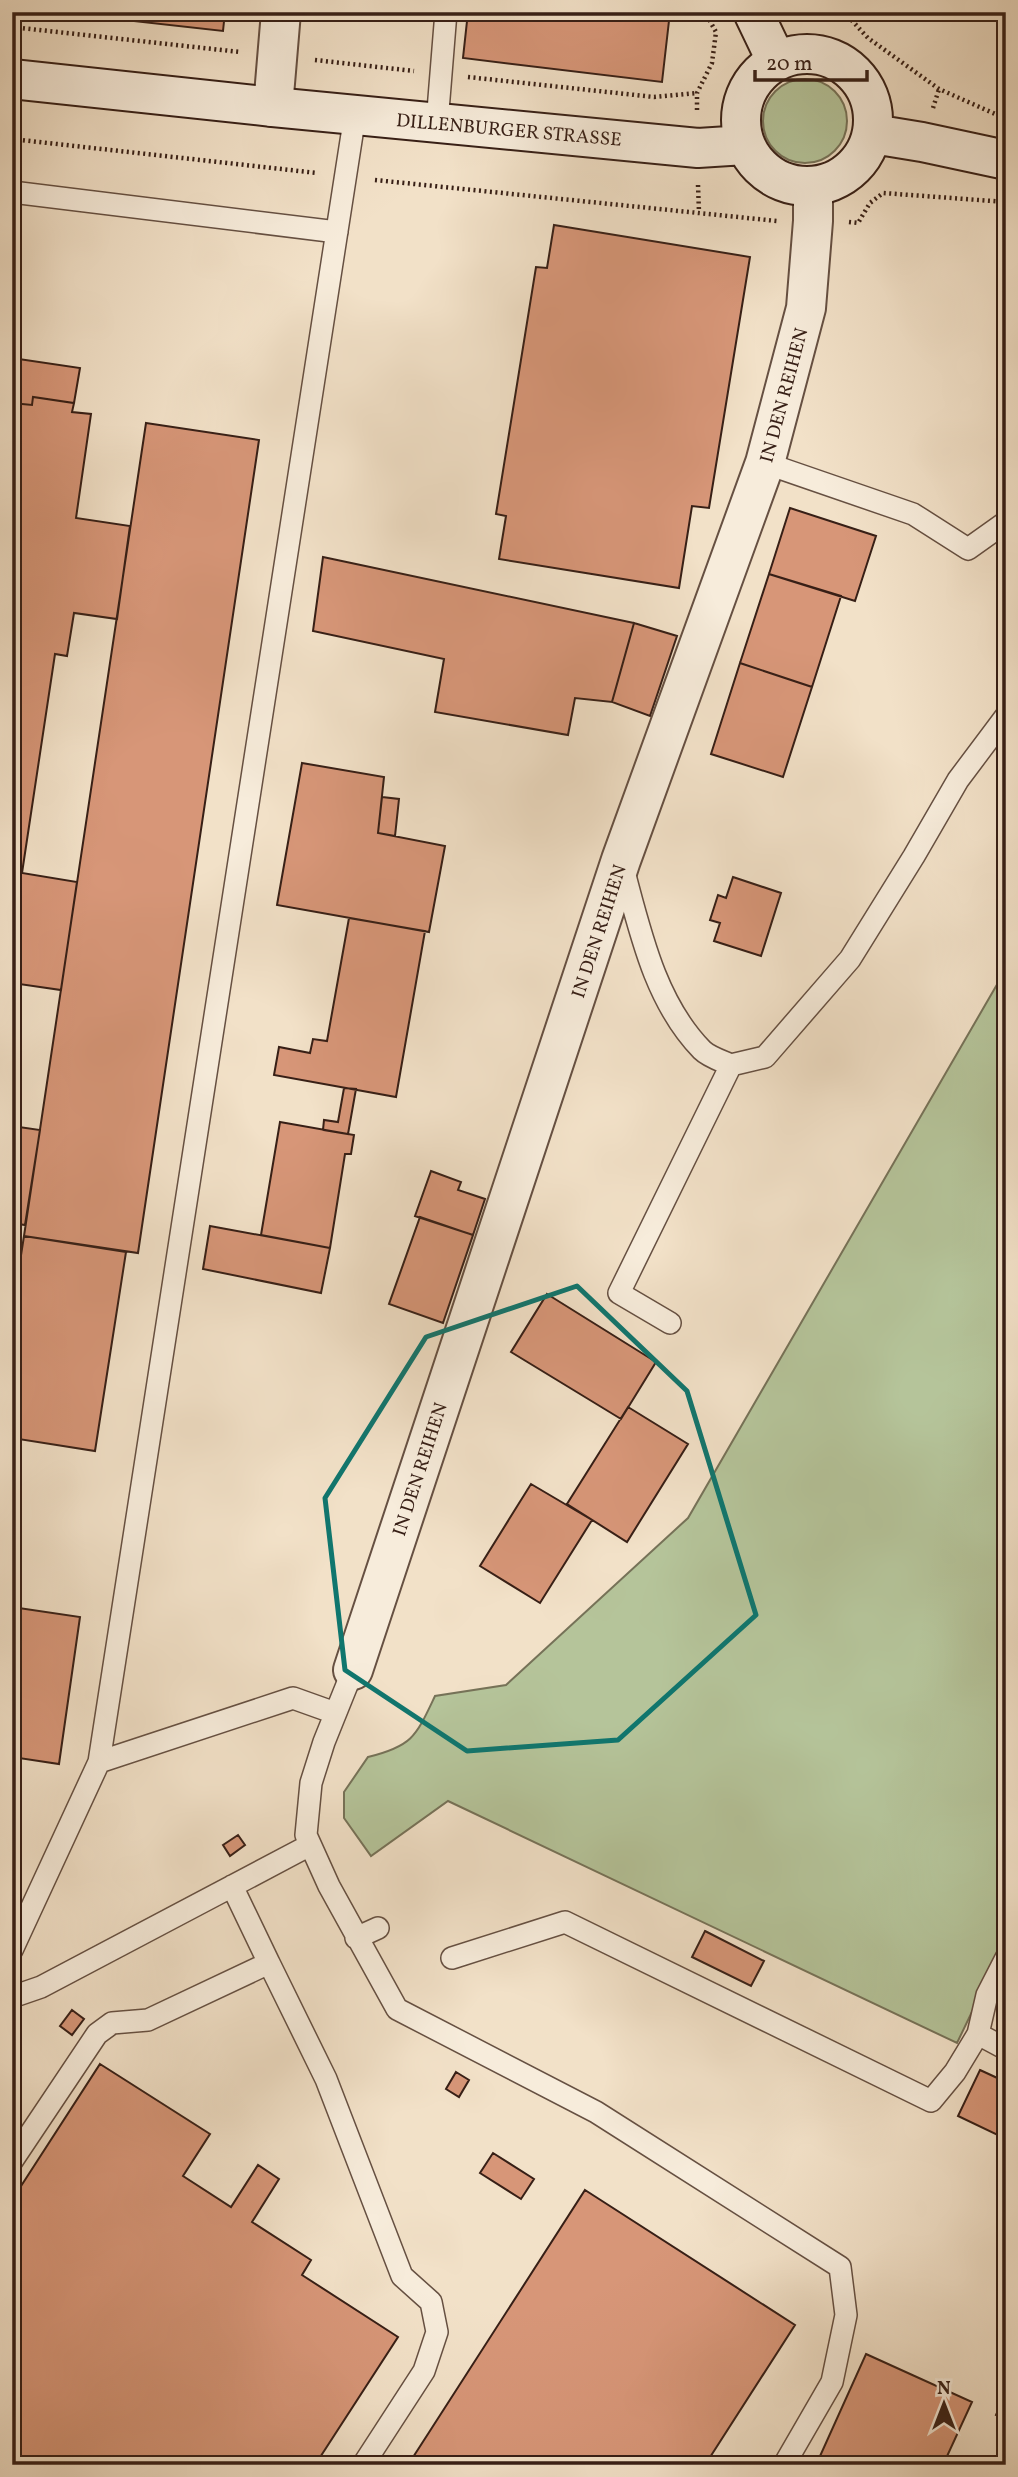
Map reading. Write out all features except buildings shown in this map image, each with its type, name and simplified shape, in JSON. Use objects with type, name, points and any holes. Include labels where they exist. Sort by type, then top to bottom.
[{"type":"street","points":[[273,107],[281,12]]},
{"type":"street","points":[[753,12],[776,60]]},
{"type":"street","points":[[801,53],[826,55],[848,66],[865,86],[874,109],[873,134],[865,154],[852,170],[834,182],[813,204],[761,168],[745,145],[740,121],[744,97],[757,76],[776,60],[801,53]]},
{"type":"street","name":"DILLENBURGER STRASSE","points":[[12,79],[698,148],[745,145]]},
{"type":"street","points":[[873,134],[1006,160]]},
{"type":"street","name":"IN DEN REIHEN","points":[[353,1670],[621,860],[765,463],[806,308],[813,204]]},
{"type":"lane","points":[[437,123],[446,12]]},
{"type":"lane","points":[[12,1950],[99,1762],[355,115]]},
{"type":"lane","points":[[12,192],[337,232]]},
{"type":"lane","points":[[765,463],[914,514],[968,549],[1006,522]]},
{"type":"lane","points":[[621,860],[643,942],[671,1011],[704,1052],[731,1065],[765,1057],[850,959],[958,780],[1006,716]]},
{"type":"lane","points":[[670,1323],[619,1293],[731,1065]]},
{"type":"lane","points":[[353,1670],[311,1783],[306,1836],[356,1938],[397,2008],[596,2112],[840,2267],[846,2315],[832,2382],[784,2465]]},
{"type":"lane","points":[[99,1762],[293,1698],[335,1713]]},
{"type":"lane","points":[[12,1997],[41,1987],[310,1845]]},
{"type":"lane","points":[[232,1886],[326,2079],[402,2276],[431,2302],[437,2332],[424,2371],[363,2465]]},
{"type":"lane","points":[[452,1958],[565,1922],[931,2101],[955,2072],[978,2034],[988,1996],[1006,1958]]},
{"type":"lane","points":[[356,1938],[378,1928]]},
{"type":"lane","points":[[12,2161],[97,2034],[112,2023],[148,2020],[269,1963]]},
{"type":"lane","points":[[978,2034],[1006,2049]]},
{"type":"path","points":[[705,12],[716,32]]},
{"type":"path","points":[[844,12],[868,38],[939,89],[1006,119]]},
{"type":"path","points":[[12,27],[654,97],[697,93]]},
{"type":"path","points":[[12,139],[766,221],[813,204],[858,223],[870,203],[883,193],[1006,202]]},
{"type":"highlighted area","points":[[577,1286],[687,1391],[756,1615],[618,1740],[467,1751],[345,1670],[325,1498],[426,1337]]},
{"type":"green space","points":[[797,79],[813,79],[829,86],[840,97],[847,113],[844,137],[835,151],[813,163],[797,163],[781,156],[770,145],[763,129],[763,113],[770,97],[781,86]]},
{"type":"green space","points":[[1006,969],[1006,1941],[957,2043],[448,1801],[371,1856],[344,1818],[344,1792],[368,1757],[395,1748],[411,1737],[423,1721],[435,1696],[506,1685],[688,1518]]}]
